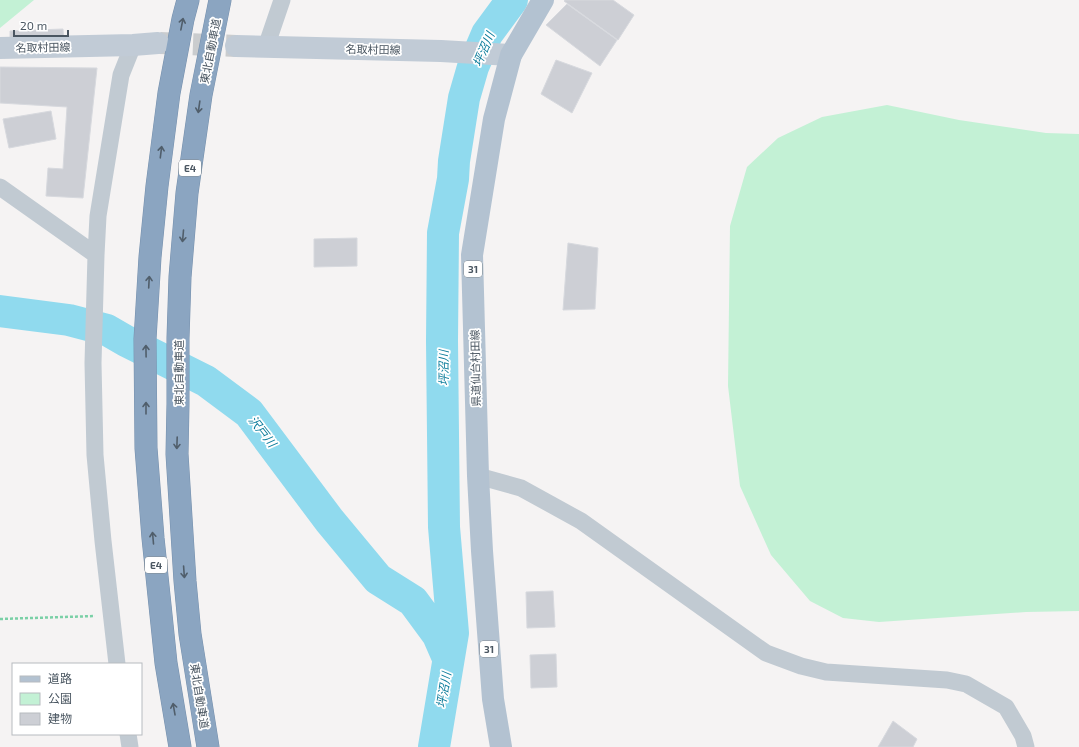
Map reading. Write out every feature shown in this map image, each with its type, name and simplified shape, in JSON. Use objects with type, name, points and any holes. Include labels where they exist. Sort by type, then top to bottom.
[{"type":"highway","name":"E4","points":[[180,747],[166,663],[153,538],[146,448],[146,320],[157,186],[169,93],[188,0]]},
{"type":"highway","name":"東北自動車道","points":[[208,747],[190,634],[185,581],[177,454],[178,338],[180,277],[187,193],[201,95],[220,0]]},
{"type":"main road","name":"県道仙台村田線","points":[[501,747],[493,699],[482,551],[478,476],[472,256],[494,119],[507,55],[544,0]]},
{"type":"main road","name":"名取村田線","points":[[0,48],[158,43]]},
{"type":"main road","name":"名取村田線","points":[[236,46],[441,51],[507,55]]},
{"type":"street","points":[[266,47],[282,0]]},
{"type":"street","points":[[117,663],[95,455],[93,363],[94,305],[98,216],[121,75],[133,44]]},
{"type":"street","points":[[0,187],[96,255]]},
{"type":"street","points":[[478,476],[520,488],[581,521],[766,653],[801,666],[826,672],[948,680],[966,684],[1006,707],[1023,736],[1026,747]]},
{"type":"street","points":[[128,735],[130,747]]},
{"type":"path","points":[[0,619],[112,616]]},
{"type":"green space","points":[[0,0],[34,0],[0,28]]},
{"type":"green space","points":[[887,105],[959,120],[1046,133],[1079,134],[1079,611],[1026,612],[879,622],[843,618],[810,601],[771,555],[740,486],[728,386],[730,226],[747,167],[778,138],[822,117]]},
{"type":"building","points":[[613,0],[634,15],[618,40],[564,1]]},
{"type":"building","points":[[567,4],[617,40],[600,66],[546,25]]},
{"type":"building","points":[[63,29],[64,42],[10,44],[10,31]]},
{"type":"building","points":[[556,60],[592,73],[572,113],[541,94]]},
{"type":"building","points":[[0,67],[97,68],[83,198],[46,196],[48,168],[63,169],[67,107],[0,103]]},
{"type":"building","points":[[51,111],[56,139],[9,148],[3,119]]},
{"type":"building","points":[[357,238],[357,266],[314,267],[314,239]]},
{"type":"building","points":[[568,243],[598,248],[595,309],[563,310]]},
{"type":"building","points":[[553,591],[555,627],[527,628],[526,592]]},
{"type":"building","points":[[556,654],[557,687],[531,688],[530,655]]},
{"type":"building","points":[[893,721],[917,739],[913,747],[878,747]]},
{"type":"waterway","name":"坪沼川","points":[[434,747],[453,633],[444,527],[442,341],[443,233],[453,179],[454,161],[464,98],[473,67],[487,34],[512,0]]},
{"type":"waterway","name":"沢戸川","points":[[0,311],[69,320],[107,330],[206,381],[249,413],[329,520],[378,579],[413,601],[438,635],[448,658]]},
{"type":"tunnel","points":[[160,43],[236,46]]}]
